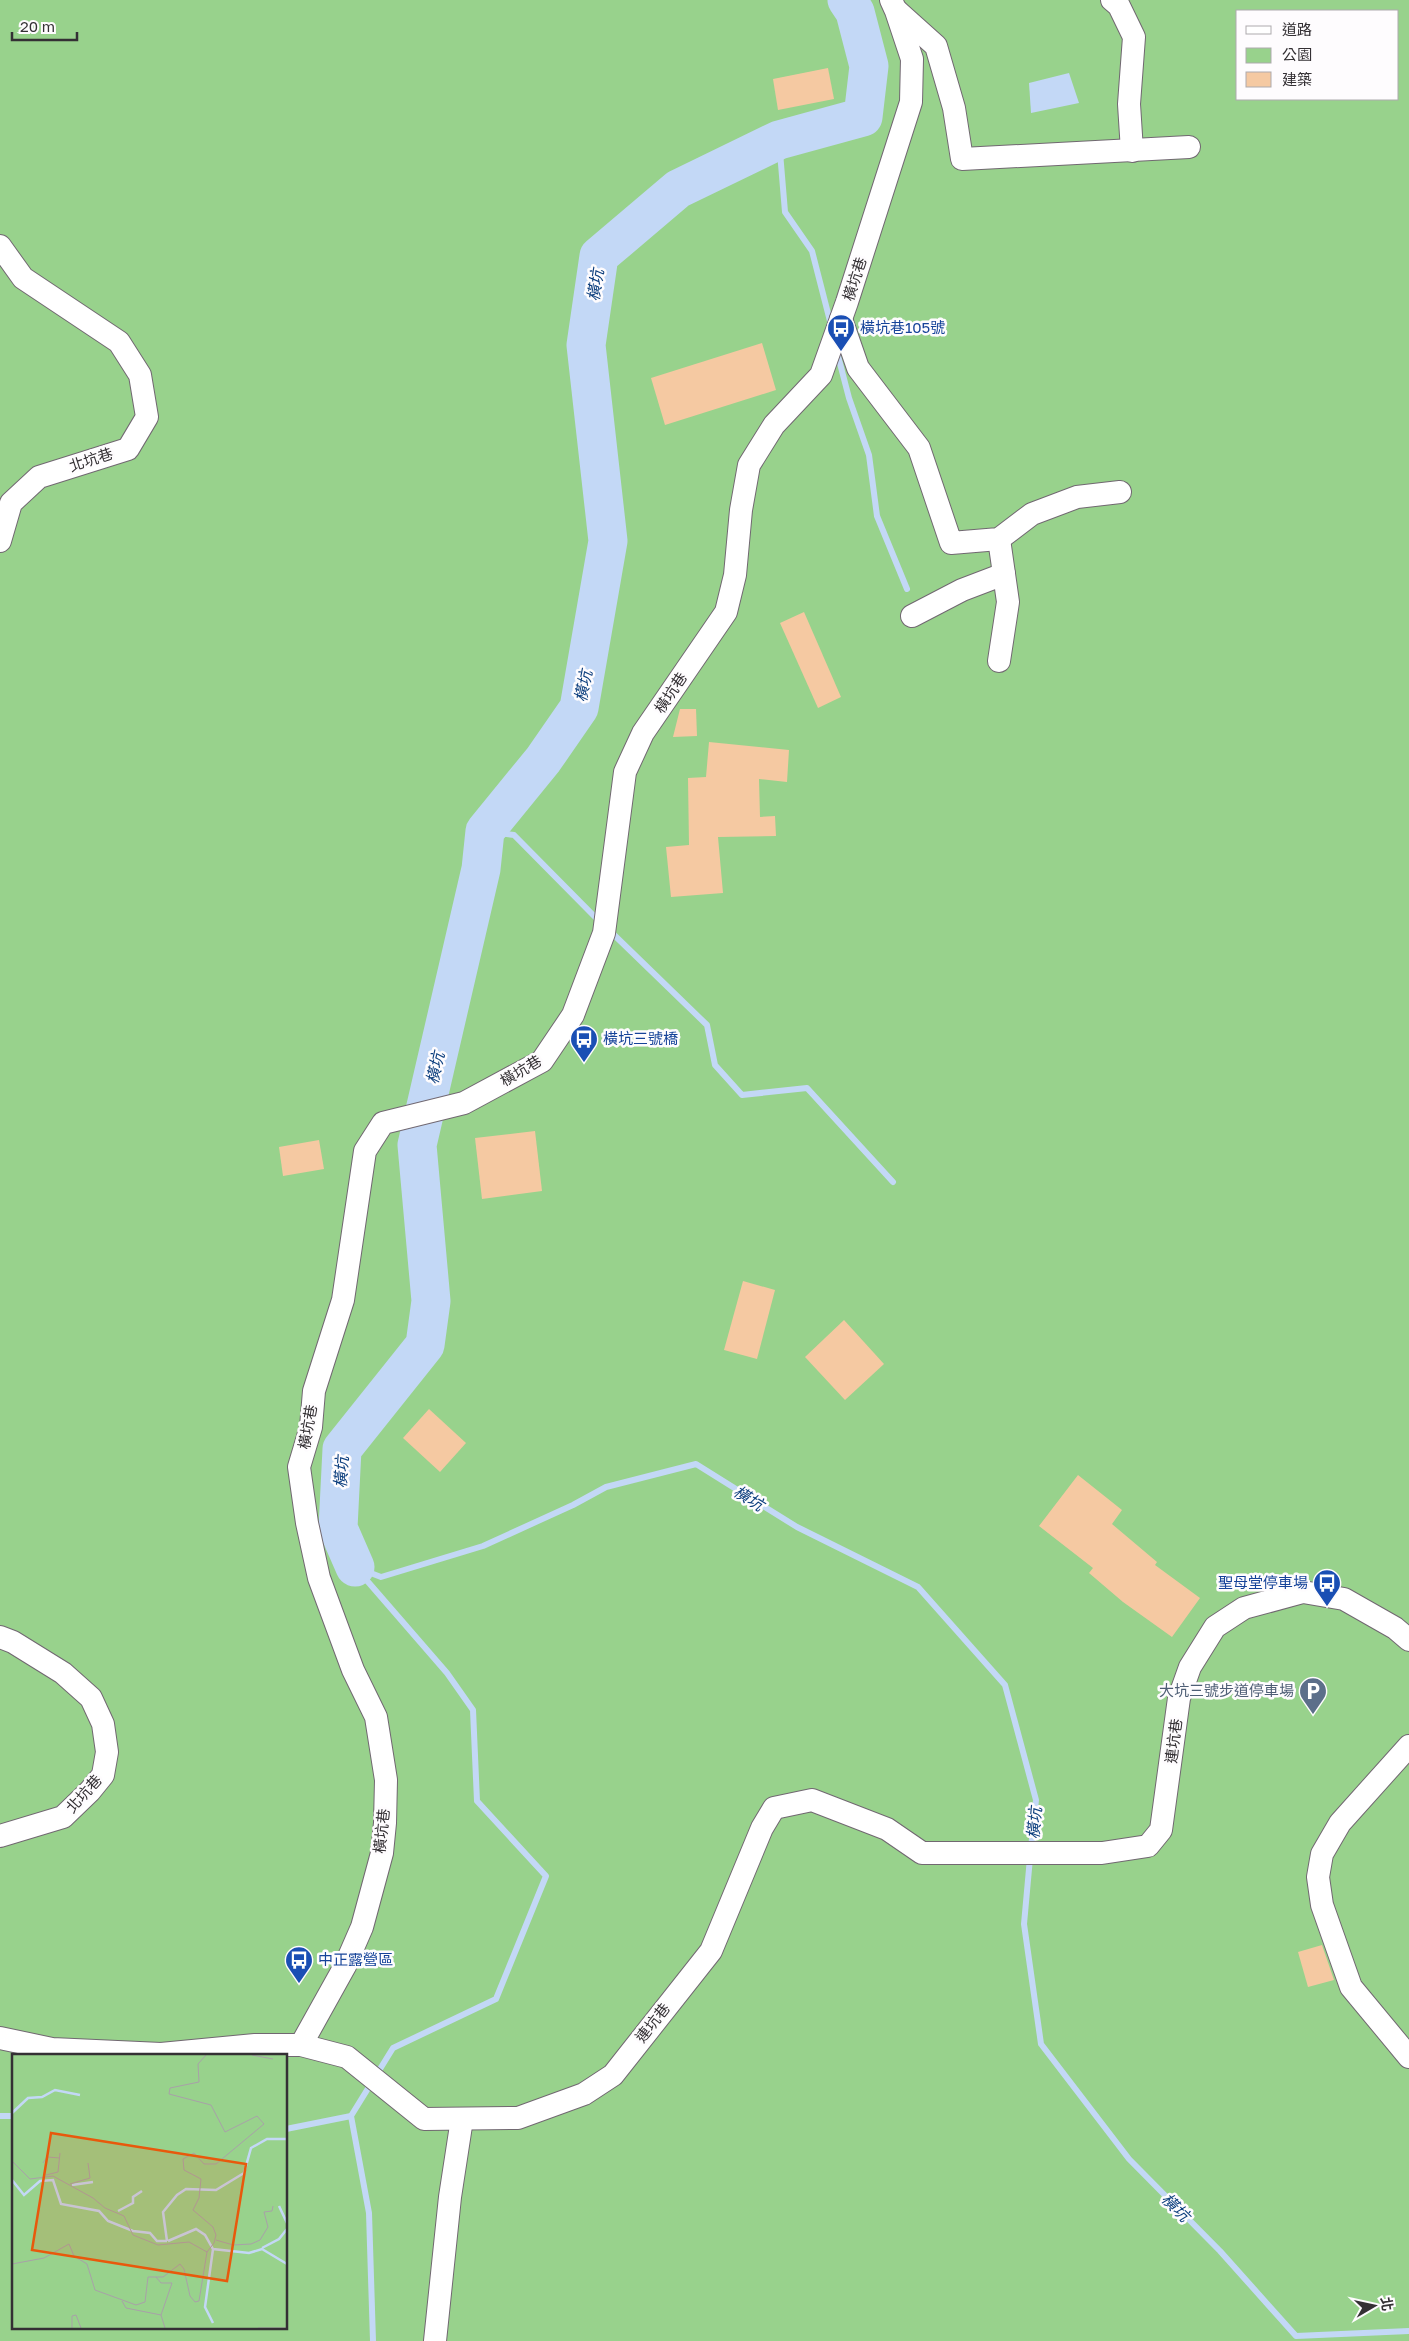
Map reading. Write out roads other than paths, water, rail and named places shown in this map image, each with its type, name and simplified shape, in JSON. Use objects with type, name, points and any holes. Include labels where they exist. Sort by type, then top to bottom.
[{"type":"street","points":[[1112,0],[1119,6],[1134,36],[1130,104],[1132,151]]},
{"type":"street","points":[[894,5],[936,46],[954,108],[962,160],[1189,147]]},
{"type":"street","name":"橫坑巷","points":[[302,2045],[345,1966],[362,1928],[382,1853],[385,1823],[386,1780],[376,1717],[353,1670],[320,1578],[308,1523],[299,1467],[311,1427],[314,1391],[343,1300],[365,1151],[383,1123],[464,1103],[542,1061],[573,1015],[604,933],[625,772],[643,733],[726,612],[736,575],[741,510],[749,465],[774,425],[821,375],[911,102],[912,59],[894,5]]},
{"type":"street","name":"北坑巷","points":[[0,246],[23,278],[119,342],[140,375],[146,417],[128,449],[38,477],[11,503],[0,541]]},
{"type":"street","points":[[841,319],[858,368],[919,448],[951,543],[1000,539],[1032,514],[1077,497],[1120,492]]},
{"type":"street","points":[[999,661],[1008,602],[1000,539]]},
{"type":"street","points":[[912,616],[962,590],[1004,574]]},
{"type":"street","name":"連坑巷","points":[[302,2045],[347,2057],[424,2119],[518,2118],[584,2094],[613,2075],[711,1951],[762,1828],[774,1808],[812,1800],[887,1829],[922,1853],[1102,1854],[1148,1846],[1161,1830],[1179,1698],[1190,1667],[1215,1627],[1244,1608],[1304,1592],[1344,1600],[1395,1628],[1409,1640]]},
{"type":"street","name":"北坑巷","points":[[0,1636],[63,1673],[91,1698],[103,1724],[107,1752],[103,1775],[90,1791],[63,1817],[0,1836]]},
{"type":"street","points":[[1409,1746],[1330,1836],[1322,1854],[1318,1877],[1322,1905],[1351,1986],[1409,2057]]},
{"type":"street","points":[[0,2038],[52,2048],[161,2054],[256,2045],[302,2045]]},
{"type":"street","points":[[435,2341],[450,2197],[462,2119]]},
{"type":"water","points":[[1069,73],[1079,103],[1031,113],[1029,83]]},
{"type":"waterway","name":"橫坑","points":[[355,1567],[338,1528],[342,1449],[425,1345],[431,1301],[417,1145],[481,869],[485,831],[543,760],[579,708],[608,541],[586,345],[599,256],[678,189],[779,140],[863,117],[869,66],[855,12],[847,0]]},
{"type":"waterway","points":[[779,140],[785,212],[812,251],[831,325]]},
{"type":"waterway","points":[[837,352],[849,398],[869,455],[877,516],[907,589]]},
{"type":"waterway","points":[[485,831],[514,835],[599,921]]},
{"type":"waterway","points":[[610,931],[707,1025],[715,1065],[742,1095],[807,1088],[893,1182]]},
{"type":"waterway","name":"橫坑","points":[[355,1567],[381,1577],[483,1546],[573,1505],[606,1487],[696,1464],[797,1527],[918,1587],[1005,1685],[1036,1800],[1031,1848]]},
{"type":"waterway","points":[[356,1568],[447,1673],[473,1710],[477,1801],[546,1876],[496,1999],[393,2048],[351,2116],[369,2213],[373,2341]]},
{"type":"waterway","name":"橫坑","points":[[1030,1858],[1024,1924],[1041,2044],[1129,2159],[1220,2251],[1296,2336],[1409,2331]]},
{"type":"waterway","points":[[0,2116],[12,2116]]},
{"type":"waterway","points":[[288,2129],[351,2116]]},
{"type":"place","name":"橫坑巷105號","points":[[841,352]]},
{"type":"place","name":"橫坑三號橋","points":[[584,1063]]},
{"type":"place","name":"聖母堂停車場","points":[[1327,1607]]},
{"type":"place","name":"大坑三號步道停車場","points":[[1313,1715]]},
{"type":"place","name":"中正露營區","points":[[299,1984]]}]
